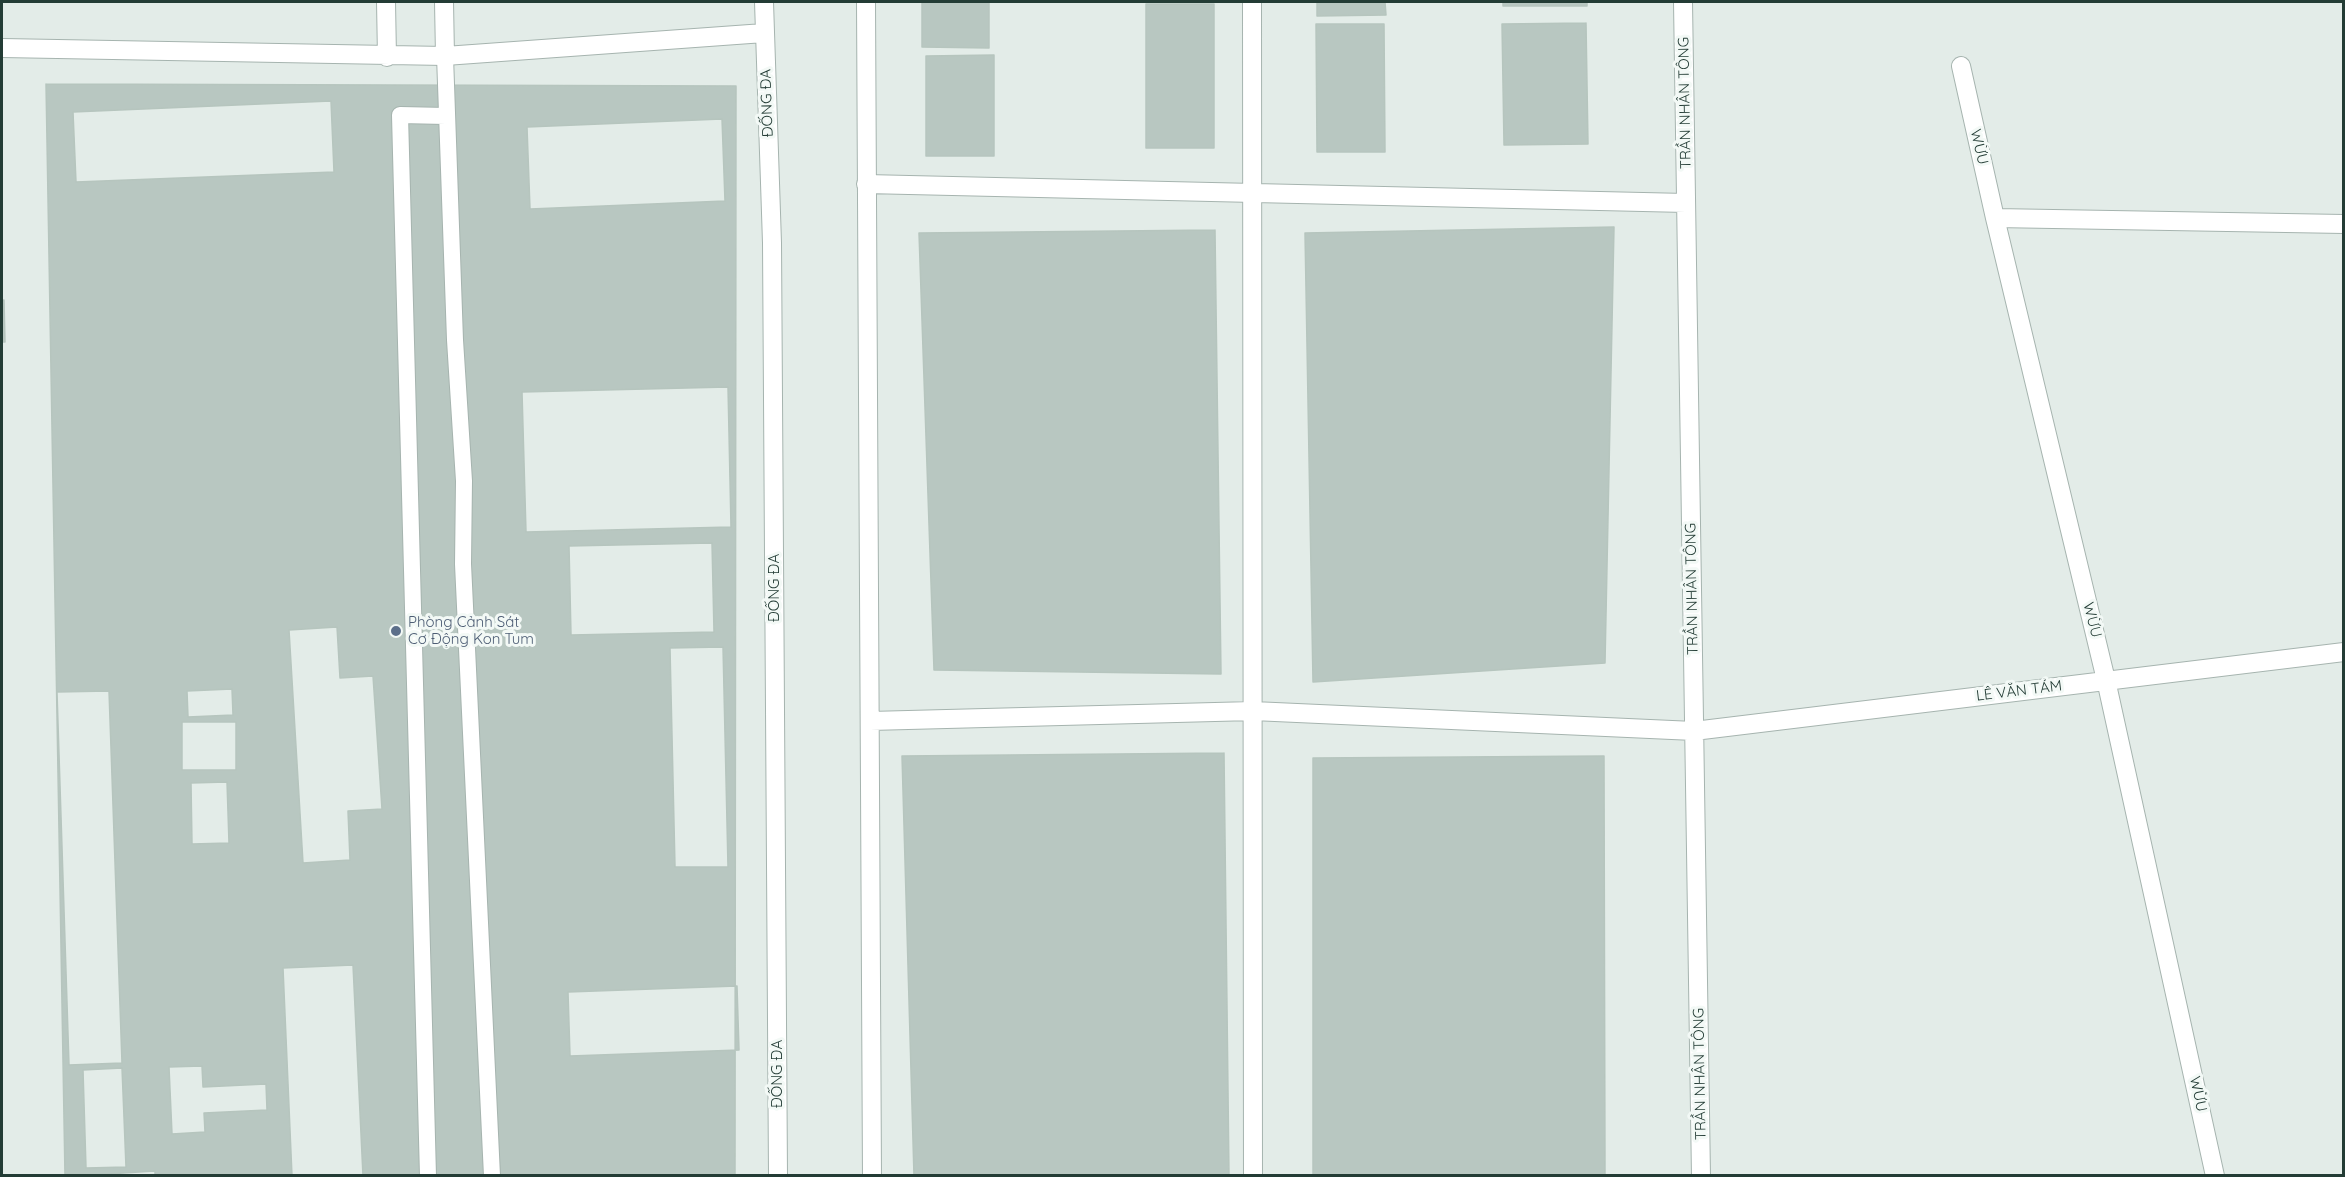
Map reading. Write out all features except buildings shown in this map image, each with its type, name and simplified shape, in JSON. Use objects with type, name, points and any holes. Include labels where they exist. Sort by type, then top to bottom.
[{"type":"street","points":[[386,2],[387,57]]},
{"type":"street","points":[[444,2],[445,56]]},
{"type":"street","name":"ĐỐNG ĐA","points":[[764,2],[772,255],[778,1176]]},
{"type":"street","points":[[866,2],[872,1176]]},
{"type":"street","points":[[1252,2],[1253,1176]]},
{"type":"street","name":"TRẦN NHÂN TÔNG","points":[[1683,2],[1701,1176]]},
{"type":"street","points":[[2,48],[387,57],[445,56],[764,33]]},
{"type":"street","name":"WỪU","points":[[1961,66],[1995,218],[2106,680],[2216,1176]]},
{"type":"street","points":[[866,184],[1686,203]]},
{"type":"street","points":[[1995,218],[2343,224]]},
{"type":"street","name":"LÊ VĂN TÁM","points":[[870,722],[1253,711],[1694,731],[2343,652]]},
{"type":"lane","points":[[445,56],[455,340],[464,482],[463,564],[492,1176]]},
{"type":"lane","points":[[428,1176],[400,115],[446,116]]},
{"type":"place","name":"Phòng Cảnh Sát Cơ Động Kon Tum","points":[[396,631]]}]
